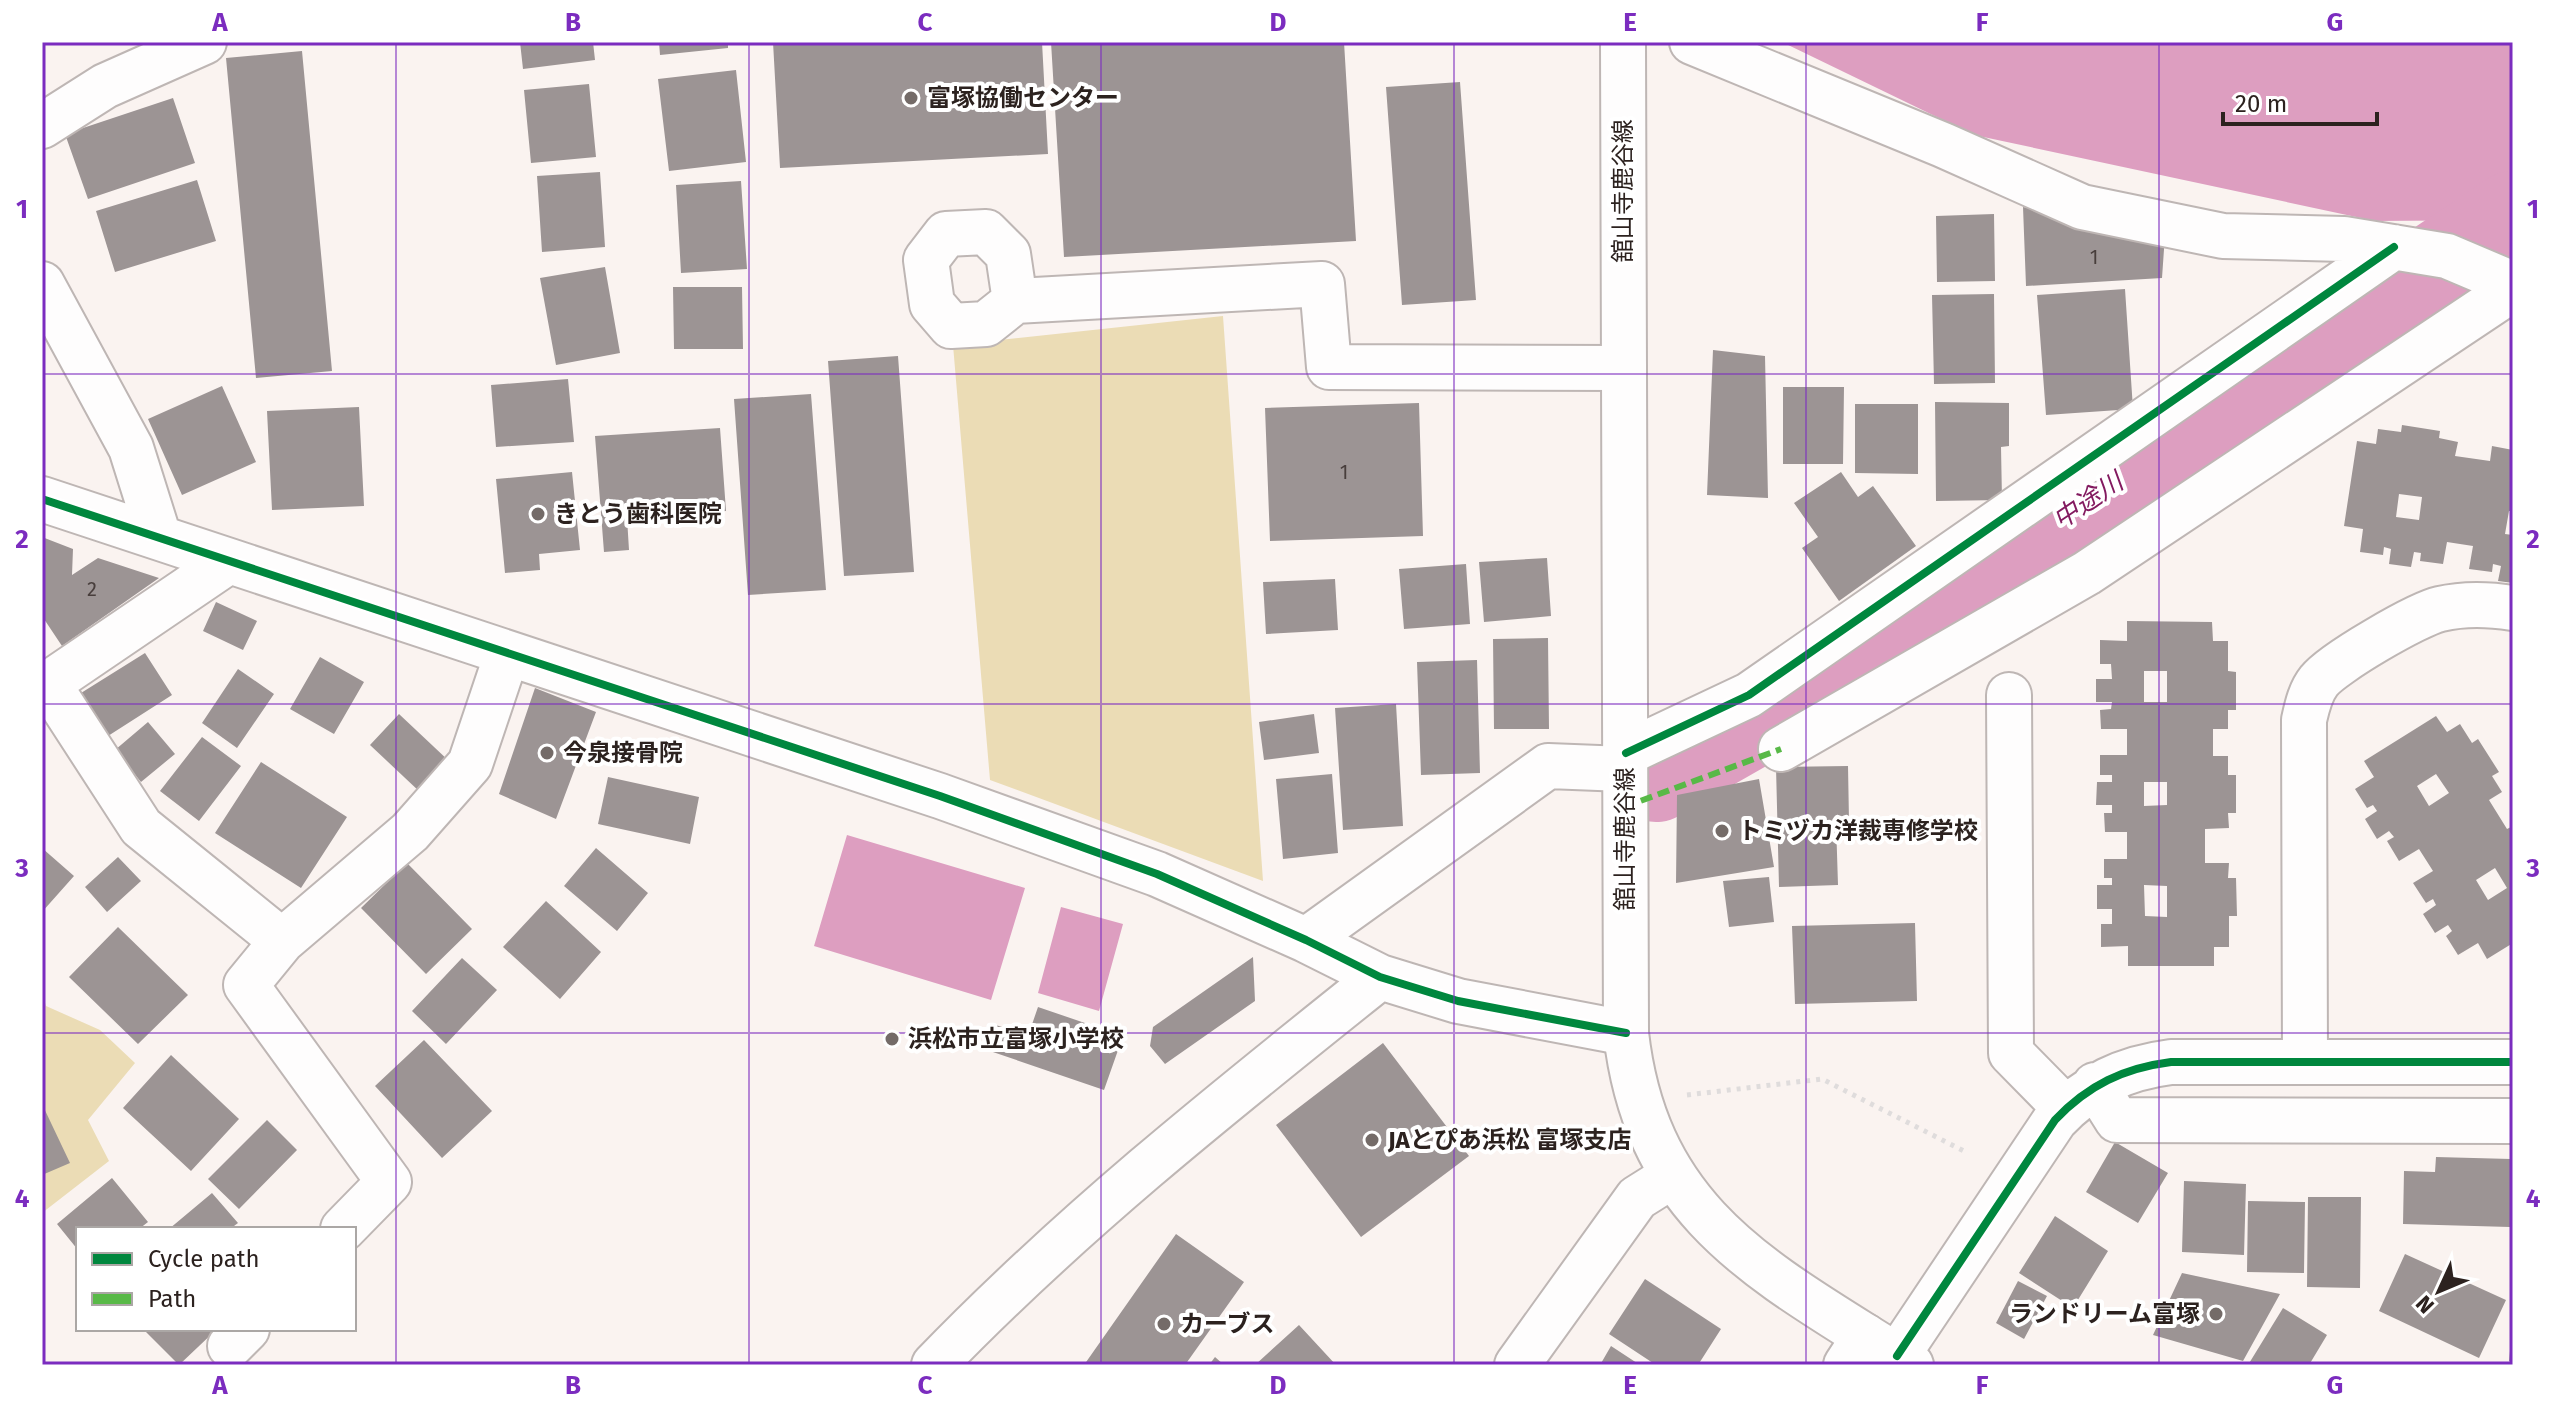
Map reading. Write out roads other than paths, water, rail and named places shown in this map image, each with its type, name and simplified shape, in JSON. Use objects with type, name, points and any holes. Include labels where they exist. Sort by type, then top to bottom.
[{"type":"street","points":[[42,126],[105,86],[204,42]]},
{"type":"street","name":"舘山寺鹿谷線","points":[[1623,42],[1626,1033],[1629,1067],[1649,1132],[1672,1176],[1704,1218],[1728,1242],[1880,1356]]},
{"type":"street","points":[[1692,42],[1902,127],[2082,207],[2223,236],[2344,239],[2447,256],[2513,286]]},
{"type":"street","points":[[1306,940],[1548,766],[1625,776],[1749,695],[2394,247]]},
{"type":"street","points":[[42,284],[131,448],[159,537]]},
{"type":"street","points":[[1015,301],[1322,284],[1329,367],[1624,368]]},
{"type":"street","points":[[1781,749],[2087,573],[2513,286]]},
{"type":"street","points":[[42,499],[940,796],[1157,874],[1306,940],[1380,977],[1458,1001],[1626,1033]]},
{"type":"street","points":[[229,561],[45,686],[141,827],[282,941]]},
{"type":"street","points":[[2305,1062],[2304,720],[2309,699],[2319,680],[2337,666],[2411,620],[2463,604],[2510,612]]},
{"type":"street","points":[[345,1227],[389,1182],[246,985],[282,941],[410,832],[470,764],[507,654]]},
{"type":"street","points":[[2009,695],[2011,1053],[2117,1120],[2513,1121]]},
{"type":"street","points":[[934,1365],[1135,1177],[1380,977]]},
{"type":"street","points":[[1880,1356],[2039,1141],[2080,1097],[2119,1073],[2171,1062],[2513,1062]]},
{"type":"street","points":[[1517,1365],[1637,1198],[1672,1176]]},
{"type":"waterway","name":"中途川","points":[[1656,776],[1798,695],[2513,217]]},
{"type":"place","name":"富塚協働センター","points":[[911,98]]},
{"type":"place","name":"きとう歯科医院","points":[[538,514]]},
{"type":"place","name":"今泉接骨院","points":[[547,753]]},
{"type":"place","name":"トミヅカ洋裁専修学校","points":[[1722,831]]},
{"type":"place","name":"浜松市立富塚小学校","points":[[892,1039]]},
{"type":"place","name":"JAとぴあ浜松 富塚支店","points":[[1372,1140]]},
{"type":"place","name":"ランドリーム富塚","points":[[2216,1314]]},
{"type":"place","name":"カーブス","points":[[1164,1324]]}]
